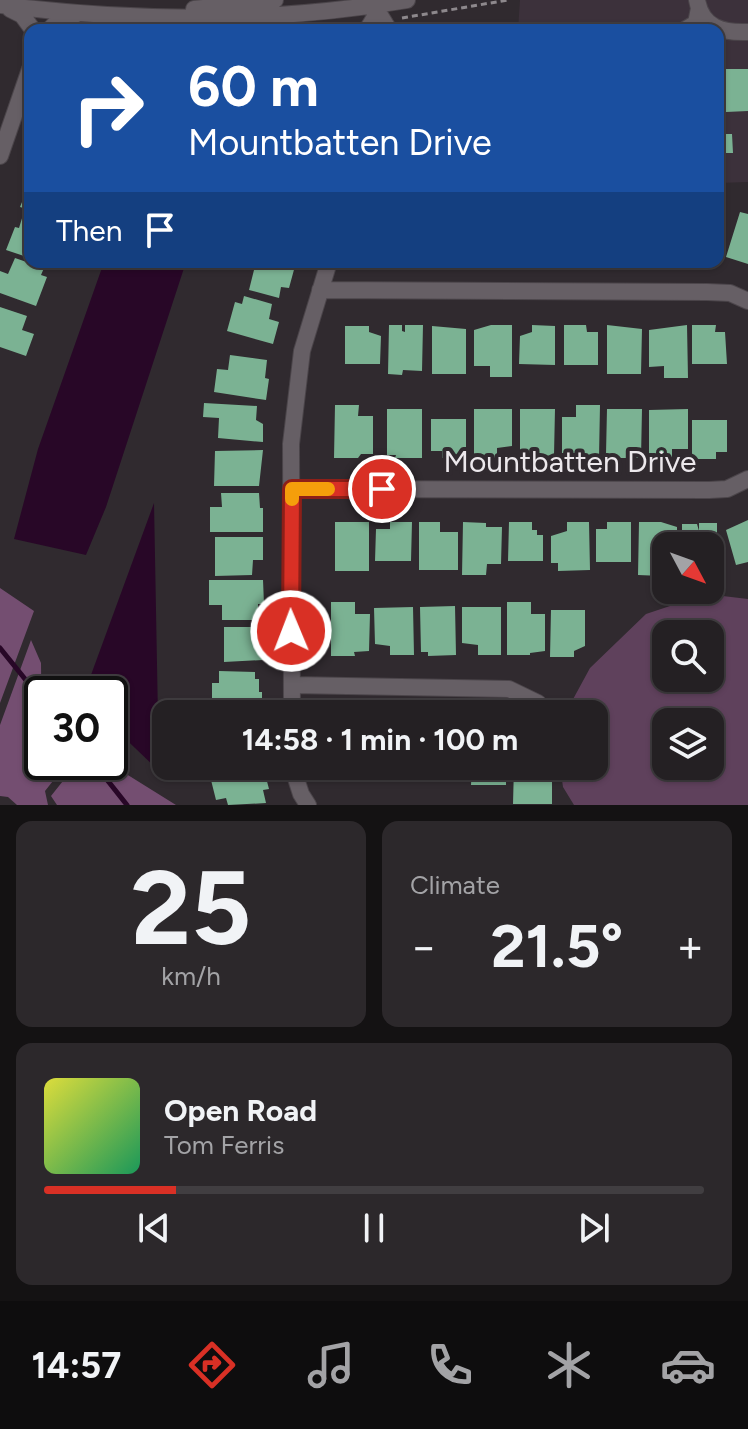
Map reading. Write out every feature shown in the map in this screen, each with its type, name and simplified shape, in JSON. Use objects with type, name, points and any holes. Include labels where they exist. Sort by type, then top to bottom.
[{"type":"street","points":[[41,5],[57,0]]},
{"type":"street","points":[[153,16],[217,4],[275,0]]},
{"type":"street","points":[[0,5],[41,5],[80,13],[153,16],[271,14],[407,0]]},
{"type":"street","points":[[370,24],[378,4]]},
{"type":"street","points":[[378,4],[386,24]]},
{"type":"street","points":[[694,24],[698,4]]},
{"type":"street","points":[[698,4],[702,24]]},
{"type":"street","points":[[698,4],[712,24]]},
{"type":"street","points":[[0,5],[22,15],[30,24]]},
{"type":"street","points":[[55,24],[80,13]]},
{"type":"street","points":[[724,32],[748,32]]},
{"type":"street","points":[[0,156],[24,86]]},
{"type":"street","points":[[292,700],[291,444],[302,351],[327,268]]},
{"type":"street","points":[[320,290],[707,292],[730,293],[748,301]]},
{"type":"street","name":"Mountbatten Drive","points":[[292,489],[709,490],[727,489],[748,479]]},
{"type":"street","points":[[293,685],[509,689],[532,700]]},
{"type":"street","points":[[296,780],[308,805]]},
{"type":"path","points":[[402,18],[508,0]]},
{"type":"shaded area","points":[[520,0],[748,0],[748,182],[724,183],[724,24],[518,24]]},
{"type":"shaded area","points":[[102,268],[184,268],[106,507],[86,555],[14,539],[38,449]]},
{"type":"shaded area","points":[[154,503],[158,700],[152,700],[152,764],[128,741],[128,676],[91,676]]},
{"type":"shaded area","points":[[0,588],[34,611],[0,703]]},
{"type":"shaded area","points":[[724,596],[748,599],[748,805],[574,805],[562,780],[608,780],[608,700],[573,700],[590,668],[646,614],[676,604],[724,604]]},
{"type":"shaded area","points":[[31,640],[41,663],[41,676],[24,676],[24,780],[54,780],[45,791],[48,805],[17,805],[8,797],[0,796],[0,725]]},
{"type":"shaded area","points":[[128,775],[176,805],[57,805],[51,796],[64,780],[128,780]]},
{"type":"building","points":[[725,69],[748,69],[748,111],[726,112]]},
{"type":"building","points":[[724,134],[732,134],[733,153],[724,153]]},
{"type":"building","points":[[740,212],[748,214],[748,264],[726,257]]},
{"type":"building","points":[[24,215],[24,256],[6,250],[15,227],[19,228]]},
{"type":"building","points":[[15,258],[24,261],[24,268],[44,268],[41,275],[47,277],[36,306],[0,293],[0,271],[8,274]]},
{"type":"building","points":[[254,268],[294,268],[289,288],[281,287],[279,298],[249,290]]},
{"type":"building","points":[[244,296],[272,304],[269,319],[279,322],[273,344],[227,331],[235,302],[242,304]]},
{"type":"building","points":[[0,307],[27,316],[22,330],[34,334],[26,356],[0,347]]},
{"type":"building","points":[[389,325],[402,325],[405,332],[405,325],[423,325],[422,371],[403,370],[402,375],[388,374]]},
{"type":"building","points":[[491,325],[512,325],[512,377],[490,377],[490,366],[474,366],[474,330]]},
{"type":"building","points":[[532,325],[555,326],[555,365],[519,364],[520,336],[532,332]]},
{"type":"building","points":[[564,325],[586,325],[587,332],[598,332],[598,365],[564,365]]},
{"type":"building","points":[[607,325],[642,329],[641,374],[607,374]]},
{"type":"building","points":[[687,325],[688,378],[664,378],[664,366],[649,367],[649,330]]},
{"type":"building","points":[[692,325],[716,325],[715,332],[725,332],[727,364],[692,364]]},
{"type":"building","points":[[345,326],[369,326],[369,332],[381,336],[380,364],[345,364]]},
{"type":"building","points":[[432,326],[466,329],[466,374],[432,374]]},
{"type":"building","points":[[230,355],[267,360],[265,378],[269,379],[266,400],[214,392],[217,369],[228,370]]},
{"type":"building","points":[[204,403],[257,406],[256,420],[263,424],[263,442],[218,438],[219,418],[203,417]]},
{"type":"building","points":[[335,405],[359,405],[358,416],[373,416],[373,454],[361,454],[358,458],[334,458]]},
{"type":"building","points":[[576,405],[600,405],[599,458],[578,459],[571,453],[562,453],[562,417],[576,417]]},
{"type":"building","points":[[387,409],[422,409],[422,458],[387,455]]},
{"type":"building","points":[[474,409],[512,409],[512,446],[497,448],[497,458],[474,457]]},
{"type":"building","points":[[520,409],[555,409],[554,455],[520,458]]},
{"type":"building","points":[[607,409],[642,409],[641,458],[613,458],[613,454],[606,454]]},
{"type":"building","points":[[688,409],[688,449],[672,449],[672,458],[649,459],[649,410]]},
{"type":"building","points":[[431,419],[466,419],[466,458],[442,458],[442,451],[431,451]]},
{"type":"building","points":[[692,420],[727,420],[727,452],[716,452],[716,459],[692,459]]},
{"type":"building","points":[[263,450],[259,486],[214,486],[215,451]]},
{"type":"building","points":[[221,493],[259,493],[260,508],[263,508],[263,532],[210,532],[210,507],[222,507]]},
{"type":"building","points":[[748,520],[748,562],[736,565],[726,530]]},
{"type":"building","points":[[335,522],[369,522],[369,571],[335,571]]},
{"type":"building","points":[[390,522],[412,522],[411,561],[375,561],[376,529],[390,529]]},
{"type":"building","points":[[419,522],[440,522],[440,532],[458,532],[458,570],[419,570]]},
{"type":"building","points":[[463,522],[502,527],[501,564],[487,564],[486,575],[462,575]]},
{"type":"building","points":[[509,522],[532,522],[532,530],[537,530],[537,535],[543,535],[543,561],[508,561]]},
{"type":"building","points":[[567,522],[589,522],[590,570],[558,571],[558,563],[551,563],[551,536],[567,531]]},
{"type":"building","points":[[607,522],[631,522],[631,562],[596,562],[596,529],[607,529]]},
{"type":"building","points":[[639,522],[661,522],[677,527],[677,532],[652,532],[652,576],[638,575]]},
{"type":"building","points":[[699,523],[717,523],[717,532],[682,532],[682,524],[697,524],[699,531]]},
{"type":"building","points":[[215,537],[263,537],[263,560],[253,560],[252,575],[215,576]]},
{"type":"building","points":[[209,580],[263,580],[264,604],[258,604],[258,620],[222,620],[222,605],[209,605]]},
{"type":"building","points":[[331,602],[355,602],[355,614],[370,614],[369,651],[354,652],[355,656],[331,656]]},
{"type":"building","points":[[507,602],[531,602],[531,614],[545,614],[545,651],[530,655],[507,655]]},
{"type":"building","points":[[455,606],[456,655],[428,656],[428,652],[421,652],[420,607]]},
{"type":"building","points":[[413,607],[414,655],[390,655],[390,646],[375,644],[374,608]]},
{"type":"building","points":[[462,607],[501,607],[501,655],[478,655],[478,645],[462,643]]},
{"type":"building","points":[[551,610],[585,610],[585,646],[574,651],[574,657],[550,657]]},
{"type":"building","points":[[224,627],[256,627],[256,638],[263,638],[263,660],[224,662]]},
{"type":"building","points":[[219,671],[255,672],[262,700],[212,699],[212,683],[219,683]]},
{"type":"building","points":[[211,780],[267,780],[269,789],[263,790],[266,803],[228,805],[226,798],[216,800]]},
{"type":"building","points":[[471,780],[506,780],[506,785],[471,785]]},
{"type":"building","points":[[514,780],[552,780],[552,804],[513,804]]},
{"type":"waterway","points":[[0,648],[24,678]]},
{"type":"waterway","points":[[107,780],[127,805]]},
{"type":"slow traffic","points":[[292,499],[292,489],[328,489]]},
{"type":"route","points":[[291,631],[292,489],[382,489]]}]
